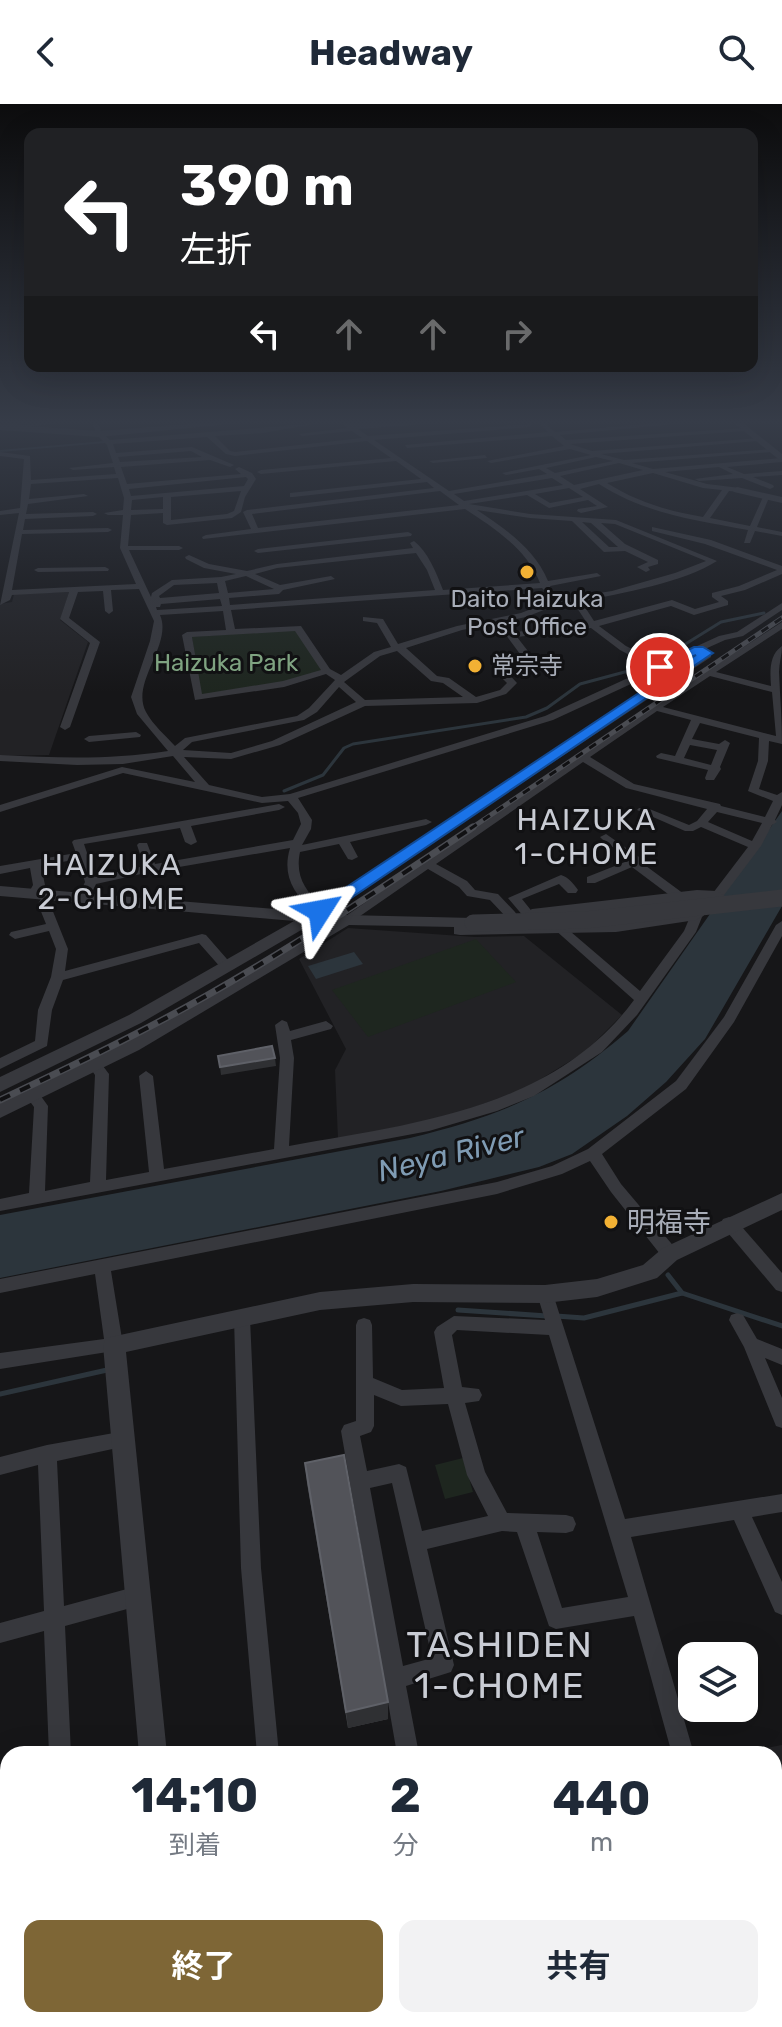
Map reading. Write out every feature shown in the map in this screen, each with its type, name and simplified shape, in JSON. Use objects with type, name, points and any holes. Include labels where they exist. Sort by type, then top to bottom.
[{"type":"street","points":[[0,602],[5,601],[22,513]]},
{"type":"street","points":[[32,513],[55,520],[88,518]]},
{"type":"street","points":[[108,513],[127,513],[124,548],[158,613],[155,641],[136,691],[142,714],[205,787]]},
{"type":"street","points":[[167,513],[167,523],[236,513]]},
{"type":"street","points":[[247,513],[255,530]]},
{"type":"street","points":[[309,513],[334,543]]},
{"type":"street","points":[[206,537],[417,513]]},
{"type":"street","points":[[477,513],[507,534],[539,569],[557,602]]},
{"type":"street","points":[[526,513],[649,528],[708,542],[781,571]]},
{"type":"street","points":[[649,528],[668,513],[782,534]]},
{"type":"street","points":[[705,520],[710,513]]},
{"type":"street","points":[[747,541],[760,513]]},
{"type":"street","points":[[396,516],[419,550],[439,591]]},
{"type":"street","points":[[18,532],[55,520],[88,518],[108,530]]},
{"type":"street","points":[[574,519],[607,550],[627,548]]},
{"type":"street","points":[[592,519],[627,548],[655,562],[641,567],[646,570]]},
{"type":"street","points":[[174,753],[189,740],[300,718],[368,660],[397,647],[460,628],[523,615],[557,602],[613,593],[705,568],[713,561],[616,522]]},
{"type":"street","points":[[258,551],[408,534]]},
{"type":"street","points":[[124,548],[157,544],[179,548]]},
{"type":"street","points":[[302,546],[313,563]]},
{"type":"street","points":[[152,602],[155,595],[172,583],[221,580],[246,572],[419,550]]},
{"type":"street","points":[[189,557],[207,566],[246,572],[279,588],[331,579]]},
{"type":"street","points":[[238,561],[246,572]]},
{"type":"street","points":[[105,569],[103,589],[109,611]]},
{"type":"street","points":[[38,570],[119,569]]},
{"type":"street","points":[[0,809],[122,765],[174,753],[215,756],[251,752],[363,703],[472,699],[503,692],[512,683],[500,671],[505,667],[501,661],[526,655],[511,635],[591,625],[672,603],[694,612],[725,603],[715,595],[742,588],[781,571]]},
{"type":"street","points":[[7,593],[62,586],[74,590],[103,589],[154,575]]},
{"type":"street","points":[[152,602],[224,602],[439,591],[545,584],[597,576]]},
{"type":"street","points":[[221,580],[231,631]]},
{"type":"street","points":[[158,613],[279,591],[279,588]]},
{"type":"street","points":[[65,727],[76,710],[95,642],[64,619],[74,590]]},
{"type":"street","points":[[576,600],[591,625],[623,649],[660,667]]},
{"type":"street","points":[[0,758],[122,765],[262,800],[292,798],[549,718],[699,649],[740,634],[782,606]]},
{"type":"street","points":[[366,619],[380,621],[397,647],[434,679],[446,680],[472,699]]},
{"type":"street","points":[[0,1111],[95,1065],[244,984],[346,920],[582,757],[782,625]]},
{"type":"street","points":[[327,671],[284,684],[198,698],[187,635],[298,628],[327,671],[363,703]]},
{"type":"street","points":[[0,1085],[135,1019],[317,914],[708,655],[699,649]]},
{"type":"street","points":[[655,708],[782,741],[774,667],[782,649]]},
{"type":"street","points":[[708,673],[775,690]]},
{"type":"street","points":[[678,760],[697,718]]},
{"type":"street","points":[[89,739],[136,735],[135,731],[156,731]]},
{"type":"street","points":[[0,1205],[429,1126],[529,1092],[597,1049],[632,1012],[690,932],[696,915],[717,896],[771,822],[782,798],[753,791],[763,761],[764,735]]},
{"type":"street","points":[[661,756],[713,773],[724,746],[685,741]]},
{"type":"street","points":[[582,757],[630,786],[771,822]]},
{"type":"street","points":[[292,798],[306,817],[307,825],[296,846],[292,868],[297,891],[317,914]]},
{"type":"street","points":[[87,890],[78,842],[281,806],[292,798]]},
{"type":"street","points":[[643,810],[689,829],[701,823],[716,806]]},
{"type":"street","points":[[87,890],[150,868],[343,840],[369,828],[426,822]]},
{"type":"street","points":[[184,823],[198,860]]},
{"type":"street","points":[[701,823],[755,846]]},
{"type":"street","points":[[591,880],[638,861],[606,837]]},
{"type":"street","points":[[343,840],[352,857]]},
{"type":"street","points":[[143,845],[150,868]]},
{"type":"street","points":[[0,870],[82,855]]},
{"type":"street","points":[[0,1064],[42,1043],[45,1010],[57,977],[62,949],[44,904],[35,863]]},
{"type":"street","points":[[634,863],[680,897]]},
{"type":"street","points":[[428,864],[463,884],[471,893],[494,897],[511,915]]},
{"type":"street","points":[[528,914],[514,898],[561,879],[572,890]]},
{"type":"street","points":[[0,891],[41,894],[87,890],[317,914],[346,920],[473,923],[631,917],[782,898]]},
{"type":"street","points":[[393,921],[528,914],[680,897],[717,896]]},
{"type":"street","points":[[393,921],[482,931],[616,927],[696,915]]},
{"type":"street","points":[[0,1286],[497,1188],[557,1170],[593,1153],[681,1085],[729,1019],[782,925]]},
{"type":"street","points":[[15,935],[53,926]]},
{"type":"street","points":[[560,929],[640,998]]},
{"type":"street","points":[[57,977],[202,938],[227,966]]},
{"type":"street","points":[[281,1154],[287,1058],[283,1031],[326,1026]]},
{"type":"street","points":[[95,1065],[102,1074],[98,1187]]},
{"type":"street","points":[[146,1076],[157,1176]]},
{"type":"street","points":[[33,1096],[41,1106],[37,1198]]},
{"type":"street","points":[[593,1153],[616,1188],[670,1254]]},
{"type":"street","points":[[502,1522],[476,1475],[454,1395],[443,1332],[454,1323],[550,1314],[597,1288],[650,1272],[670,1254],[729,1223],[782,1201]]},
{"type":"street","points":[[729,1223],[782,1285]]},
{"type":"street","points":[[102,1266],[125,1439],[152,1746]]},
{"type":"street","points":[[0,1361],[114,1345],[320,1301],[413,1293],[550,1314]]},
{"type":"street","points":[[550,1314],[619,1529],[681,1746]]},
{"type":"street","points":[[242,1318],[251,1568],[267,1746]]},
{"type":"street","points":[[737,1320],[751,1344],[782,1420]]},
{"type":"street","points":[[364,1325],[365,1426],[350,1431],[407,1746]]},
{"type":"street","points":[[751,1344],[782,1357]]},
{"type":"street","points":[[366,1383],[401,1398],[473,1395]]},
{"type":"street","points":[[0,1466],[125,1439]]},
{"type":"street","points":[[47,1454],[60,1746]]},
{"type":"street","points":[[358,1482],[399,1473],[444,1665],[394,1679]]},
{"type":"street","points":[[619,1529],[782,1503]]},
{"type":"street","points":[[740,1512],[782,1605]]},
{"type":"street","points":[[416,1542],[502,1522],[566,1524]]},
{"type":"street","points":[[524,1524],[556,1619],[639,1605]]},
{"type":"street","points":[[0,1633],[138,1596]]},
{"type":"shaded area","points":[[69,592],[60,620],[88,642],[49,755],[0,756],[0,604],[12,602],[14,594]]},
{"type":"shaded area","points":[[348,928],[475,937],[524,936],[622,1015],[585,1052],[526,1088],[450,1116],[338,1139],[335,1070],[346,1049],[299,959]]},
{"type":"green space","name":"Haizuka Park","points":[[296,629],[324,670],[282,683],[200,696],[192,637]]},
{"type":"green space","points":[[476,939],[516,982],[368,1037],[332,990]]},
{"type":"green space","points":[[463,1458],[473,1492],[445,1499],[435,1465]]},
{"type":"water","name":"Neya River","points":[[782,811],[782,906],[705,1039],[666,1082],[627,1116],[572,1154],[539,1167],[441,1191],[0,1278],[0,1215],[410,1138],[500,1111],[551,1086],[628,1031]]},
{"type":"water","points":[[354,952],[363,964],[316,979],[308,966]]},
{"type":"building","points":[[272,1046],[275,1058],[220,1067],[218,1056]]},
{"type":"building","points":[[344,1455],[388,1702],[346,1712],[305,1463]]},
{"type":"waterway","points":[[658,661],[721,622],[764,613]]},
{"type":"waterway","points":[[284,791],[323,775],[344,748],[353,744],[526,717],[547,708],[580,684],[647,666]]},
{"type":"waterway","points":[[668,1275],[682,1293]]},
{"type":"waterway","points":[[556,1316],[584,1318],[682,1293]]},
{"type":"waterway","points":[[682,1293],[782,1326]]},
{"type":"waterway","points":[[458,1310],[547,1316]]},
{"type":"waterway","points":[[0,1394],[107,1370]]},
{"type":"railway","points":[[471,828],[782,618]]},
{"type":"railway","points":[[0,1100],[206,996],[308,935],[471,828]]},
{"type":"place","name":"Daito Haizuka Post Office","points":[[527,572]]},
{"type":"place","name":"常宗寺","points":[[475,666]]},
{"type":"place","name":"明福寺","points":[[611,1222]]},
{"type":"district","name":"HAIZUKA 1-CHOME","points":[[587,837]]},
{"type":"district","name":"HAIZUKA 2-CHOME","points":[[112,882]]},
{"type":"district","name":"TASHIDEN 1-CHOME","points":[[500,1664]]},
{"type":"route","points":[[320,911],[708,655],[699,649],[660,667]]}]
